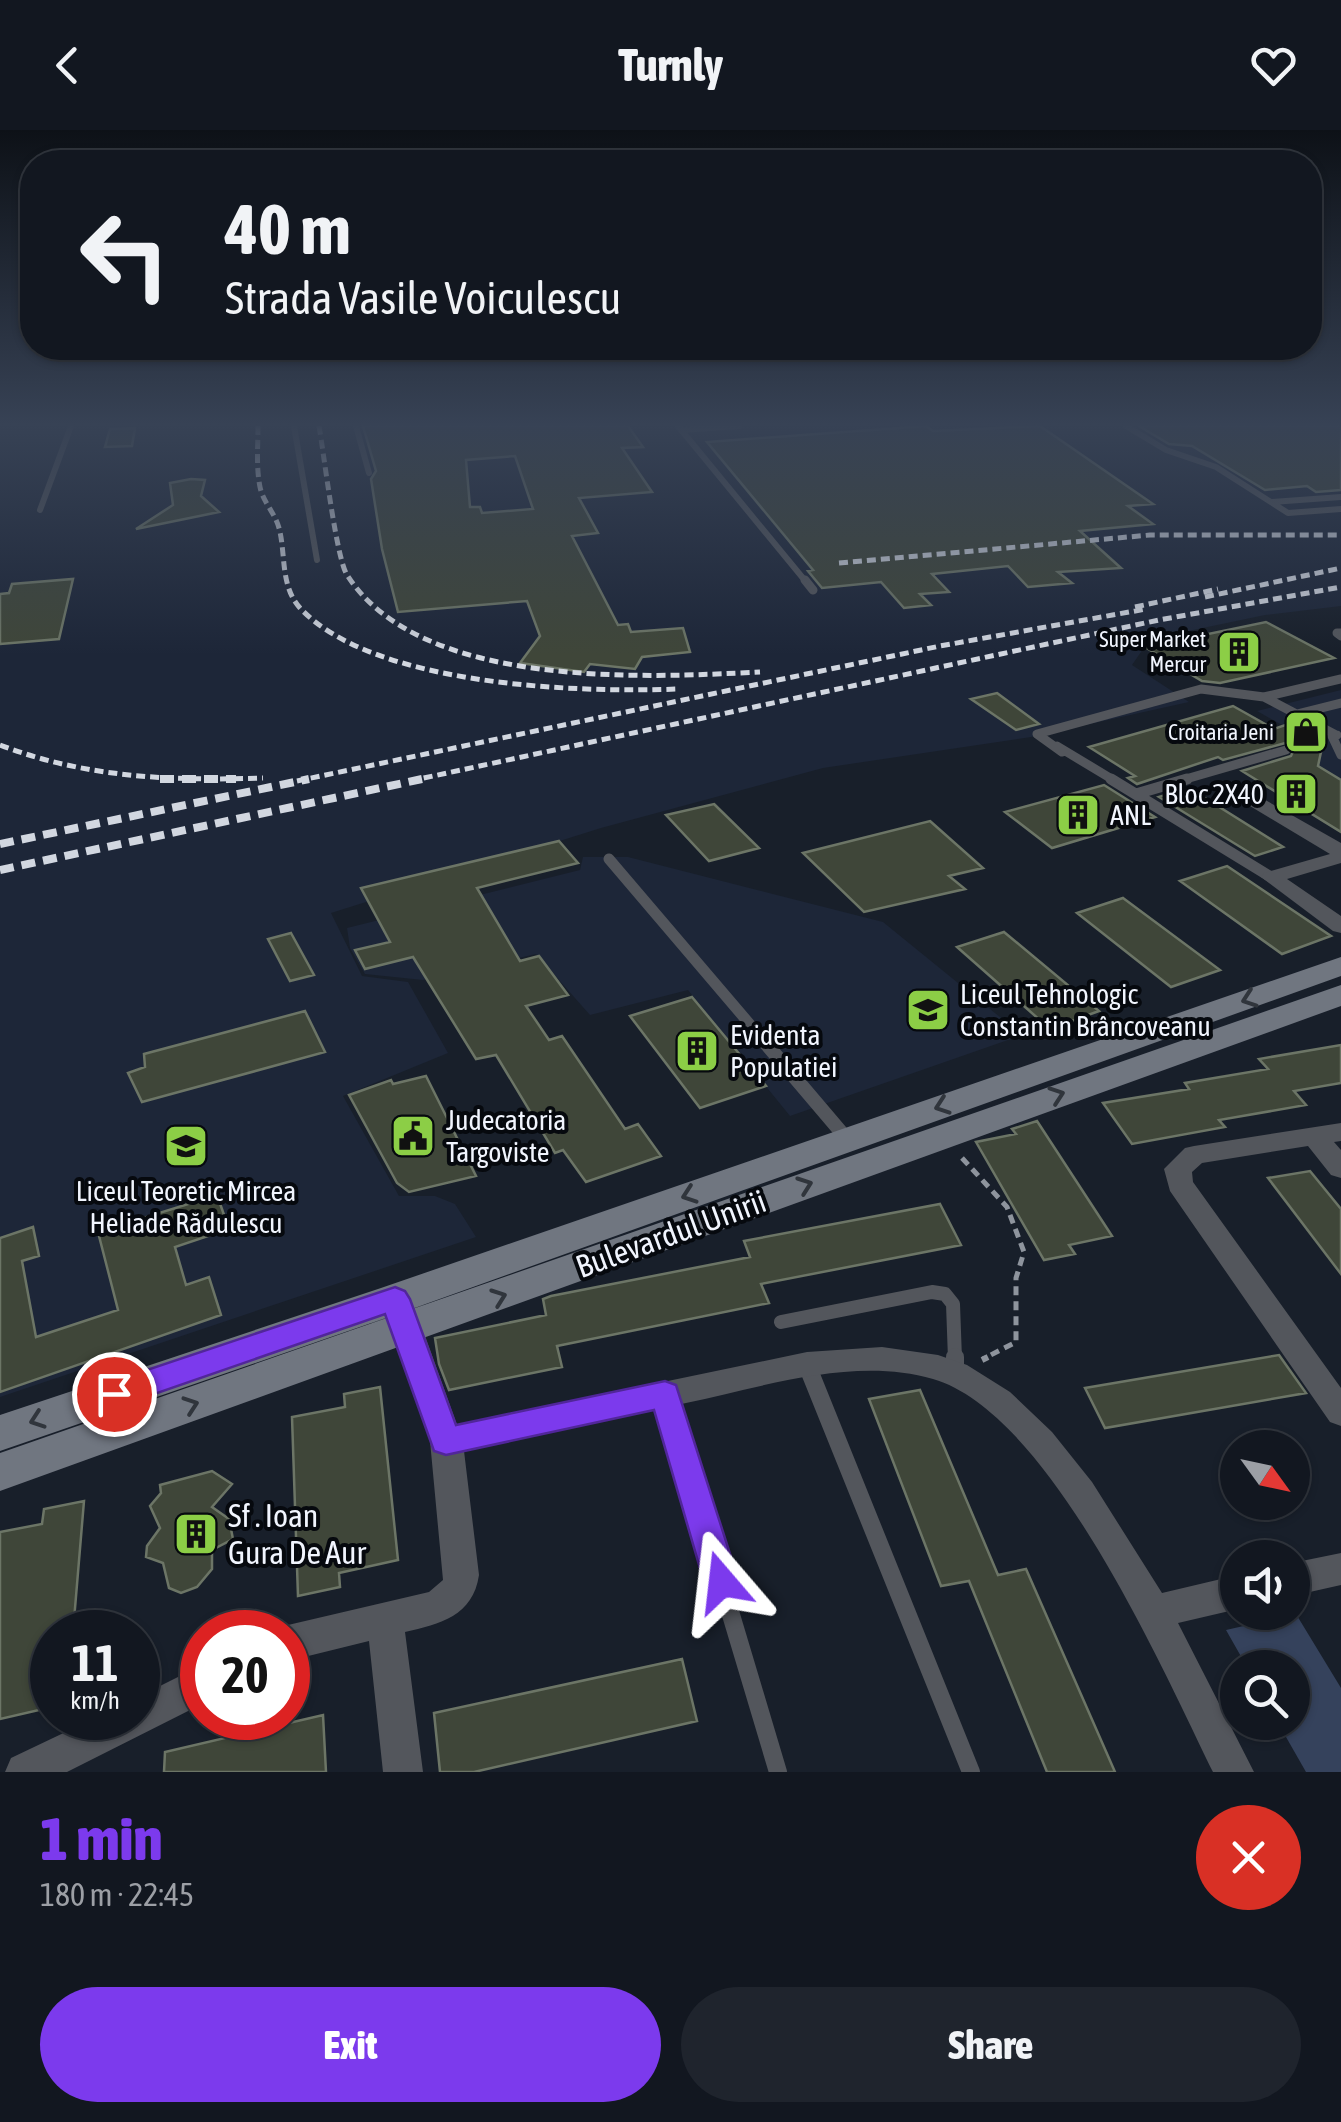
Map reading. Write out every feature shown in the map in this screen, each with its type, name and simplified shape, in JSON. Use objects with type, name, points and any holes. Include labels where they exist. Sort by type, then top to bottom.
[{"type":"main road","name":"Bulevardul Unirii","points":[[0,1472],[847,1139],[1341,966]]},
{"type":"main road","name":"Bulevardul Unirii","points":[[0,1433],[401,1314],[1341,995]]},
{"type":"street","points":[[1237,790],[1341,854]]},
{"type":"street","points":[[1271,877],[1341,854]]},
{"type":"street","points":[[1271,877],[1341,926]]},
{"type":"street","points":[[1341,1168],[1328,1134],[1194,1156],[1178,1169],[1180,1184],[1341,1412]]},
{"type":"street","points":[[310,1637],[439,1608],[459,1588],[461,1575],[446,1441],[401,1314]]},
{"type":"street","points":[[446,1441],[807,1365],[864,1358],[916,1362],[955,1373],[988,1391],[1024,1420],[1058,1461],[1150,1613],[1234,1772]]},
{"type":"street","points":[[1310,1576],[1341,1569]]},
{"type":"street","points":[[1150,1613],[1220,1596]]},
{"type":"street","points":[[386,1618],[403,1772]]},
{"type":"street","points":[[26,1772],[91,1740]]},
{"type":"lane","points":[[40,510],[43,503]]},
{"type":"lane","points":[[307,503],[317,560]]},
{"type":"lane","points":[[741,503],[813,590]]},
{"type":"lane","points":[[1273,503],[1288,513],[1341,508]]},
{"type":"lane","points":[[1264,697],[1341,679]]},
{"type":"lane","points":[[1271,877],[1037,734],[1201,688],[1264,697],[1339,735]]},
{"type":"lane","points":[[1297,714],[1341,703]]},
{"type":"lane","points":[[1339,735],[1332,736],[1341,755]]},
{"type":"lane","points":[[1050,740],[1062,752]]},
{"type":"lane","points":[[1136,794],[1286,750]]},
{"type":"lane","points":[[610,860],[847,1139]]},
{"type":"lane","points":[[782,1322],[932,1292],[945,1294],[952,1304],[955,1373]]},
{"type":"lane","points":[[807,1365],[971,1772]]},
{"type":"lane","points":[[665,1394],[778,1772]]},
{"type":"path","points":[[955,1373],[1016,1342],[1016,1278],[1024,1252],[1007,1207],[960,1155]]},
{"type":"shaded area","points":[[0,503],[1341,503],[1341,606],[1265,615],[1150,639],[1132,665],[1189,702],[1031,737],[823,768],[601,828],[331,913],[362,976],[408,982],[448,1053],[343,1096],[399,1196],[435,1196],[455,1204],[476,1237],[0,1397]]},
{"type":"shaded area","points":[[1341,690],[1341,793],[1294,765],[1305,738],[1257,711]]},
{"type":"shaded area","points":[[583,857],[628,857],[883,922],[1022,1035],[790,1116],[688,990],[590,1015],[536,954],[423,980],[365,974],[350,948],[347,928],[580,870]]},
{"type":"shaded area","points":[[1226,1630],[1306,1630],[1341,1688],[1341,1772],[1306,1772],[1288,1740],[1310,1740],[1310,1650],[1237,1650]]},
{"type":"building","points":[[208,503],[219,512],[136,529],[173,505]]},
{"type":"building","points":[[375,503],[470,503],[470,507],[480,507],[482,513],[533,509],[531,503],[582,503],[598,533],[572,536],[618,625],[628,624],[631,632],[683,628],[690,652],[642,657],[635,669],[590,664],[584,672],[520,663],[540,636],[527,601],[398,612]]},
{"type":"building","points":[[757,503],[1153,504],[1128,506],[1153,524],[1080,531],[1121,568],[1058,572],[1072,583],[1028,587],[1008,566],[932,574],[949,592],[920,594],[931,605],[904,608],[881,582],[822,588],[808,571],[813,570]]},
{"type":"building","points":[[73,579],[59,639],[0,644],[0,594],[9,593],[12,584]]},
{"type":"building","name":"Super Market Mercur","points":[[1266,622],[1334,658],[1220,683],[1202,681],[1145,647]]},
{"type":"building","points":[[997,693],[1039,724],[1016,730],[971,699]]},
{"type":"building","points":[[1233,706],[1274,729],[1294,722],[1324,738],[1318,766],[1341,780],[1341,832],[1242,771],[1291,756],[1294,749],[1289,742],[1223,760],[1218,757],[1137,784],[1128,778],[1135,776],[1089,747]]},
{"type":"building","name":"ANL","points":[[1104,785],[1155,817],[1052,848],[1005,812]]},
{"type":"building","points":[[1189,788],[1283,847],[1255,856],[1159,797]]},
{"type":"building","points":[[714,804],[759,848],[709,861],[666,815]]},
{"type":"building","points":[[930,821],[983,868],[949,876],[965,889],[864,912],[803,853]]},
{"type":"building","points":[[559,841],[578,863],[477,888],[520,961],[539,956],[568,995],[526,1006],[549,1040],[562,1036],[625,1129],[638,1124],[661,1156],[586,1182],[563,1150],[555,1153],[496,1055],[476,1059],[413,957],[365,969],[355,950],[390,942],[361,888]]},
{"type":"building","points":[[1227,866],[1331,936],[1282,954],[1180,881]]},
{"type":"building","points":[[1123,898],[1220,970],[1171,987],[1077,913]]},
{"type":"building","points":[[1004,932],[1099,1011],[1050,1029],[957,947]]},
{"type":"building","points":[[291,933],[314,975],[290,981],[268,939]]},
{"type":"building","name":"Evidenta Populatiei","points":[[692,997],[766,1086],[700,1108],[630,1016]]},
{"type":"building","points":[[305,1011],[325,1052],[142,1102],[128,1073],[145,1067],[144,1054]]},
{"type":"building","points":[[1341,1045],[1341,1083],[1294,1091],[1306,1105],[1219,1120],[1225,1127],[1132,1144],[1103,1103],[1189,1089],[1185,1083],[1268,1069],[1259,1059]]},
{"type":"building","name":"Judecatoria Targoviste","points":[[426,1076],[476,1176],[409,1192],[397,1183],[349,1095],[391,1080],[393,1084]]},
{"type":"building","points":[[1037,1121],[1112,1236],[1069,1245],[1075,1254],[1044,1260],[976,1142],[1016,1134],[1012,1129]]},
{"type":"building","points":[[1310,1171],[1341,1209],[1341,1274],[1268,1178]]},
{"type":"building","points":[[217,1195],[229,1229],[175,1247],[186,1285],[209,1277],[221,1315],[0,1392],[0,1238],[33,1227],[39,1256],[22,1261],[36,1337],[118,1310],[98,1232]]},
{"type":"building","points":[[940,1204],[961,1245],[761,1284],[769,1303],[557,1346],[562,1367],[449,1390],[439,1364],[435,1338],[546,1315],[543,1299],[551,1296],[750,1257],[744,1241]]},
{"type":"building","points":[[1279,1355],[1306,1393],[1105,1428],[1085,1388]]},
{"type":"building","points":[[380,1387],[398,1560],[339,1573],[340,1587],[298,1596],[292,1417],[345,1407],[344,1394]]},
{"type":"building","points":[[920,1390],[998,1575],[1026,1569],[1115,1772],[1047,1772],[969,1581],[941,1586],[869,1399]]},
{"type":"building","name":"Sf . Ioan Gura De Aur","points":[[212,1471],[232,1484],[212,1507],[229,1519],[233,1539],[212,1550],[212,1569],[197,1587],[181,1593],[169,1588],[163,1563],[146,1557],[147,1546],[160,1528],[150,1506],[161,1493],[160,1485]]},
{"type":"building","points":[[84,1501],[75,1610],[30,1610],[30,1712],[0,1719],[0,1532],[42,1524],[44,1509]]},
{"type":"building","points":[[682,1659],[697,1721],[474,1772],[440,1772],[434,1713]]},
{"type":"building","points":[[323,1715],[326,1772],[164,1772],[165,1752],[216,1740],[310,1740],[310,1718]]},
{"type":"railway","points":[[267,503],[279,528],[289,590],[300,608],[333,634],[376,654],[425,669],[533,686],[678,689]]},
{"type":"railway","points":[[331,503],[347,575],[381,612],[426,639],[479,657],[597,674],[760,672]]},
{"type":"railway","points":[[839,563],[1150,535],[1341,535]]},
{"type":"railway","points":[[1205,597],[1341,568]]},
{"type":"railway","points":[[410,781],[1159,620],[1341,587]]},
{"type":"railway","points":[[1135,607],[1218,589]]},
{"type":"railway","points":[[297,781],[940,646],[1146,609]]},
{"type":"railway","points":[[0,745],[97,771],[196,779]]},
{"type":"railway","points":[[196,779],[263,778]]},
{"type":"railway","points":[[160,779],[196,779]]},
{"type":"railway","points":[[196,779],[236,779]]},
{"type":"railway","points":[[0,844],[309,779]]},
{"type":"railway","points":[[0,870],[422,779]]},
{"type":"place","name":"Super Market Mercur","points":[[1239,652]]},
{"type":"place","name":"Croitaria Jeni","points":[[1306,732]]},
{"type":"place","name":"Bloc 2X40","points":[[1296,794]]},
{"type":"place","name":"ANL","points":[[1078,815]]},
{"type":"place","name":"Liceul Tehnologic Constantin Brâncoveanu","points":[[928,1010]]},
{"type":"place","name":"Evidenta Populatiei","points":[[697,1051]]},
{"type":"place","name":"Judecatoria Targoviste","points":[[413,1136]]},
{"type":"place","name":"Liceul Teoretic Mircea Heliade Rădulescu","points":[[186,1146]]},
{"type":"place","name":"Sf . Ioan Gura De Aur","points":[[196,1534]]},
{"type":"route","points":[[114,1394],[395,1299],[446,1441],[665,1394],[722,1582]]}]
